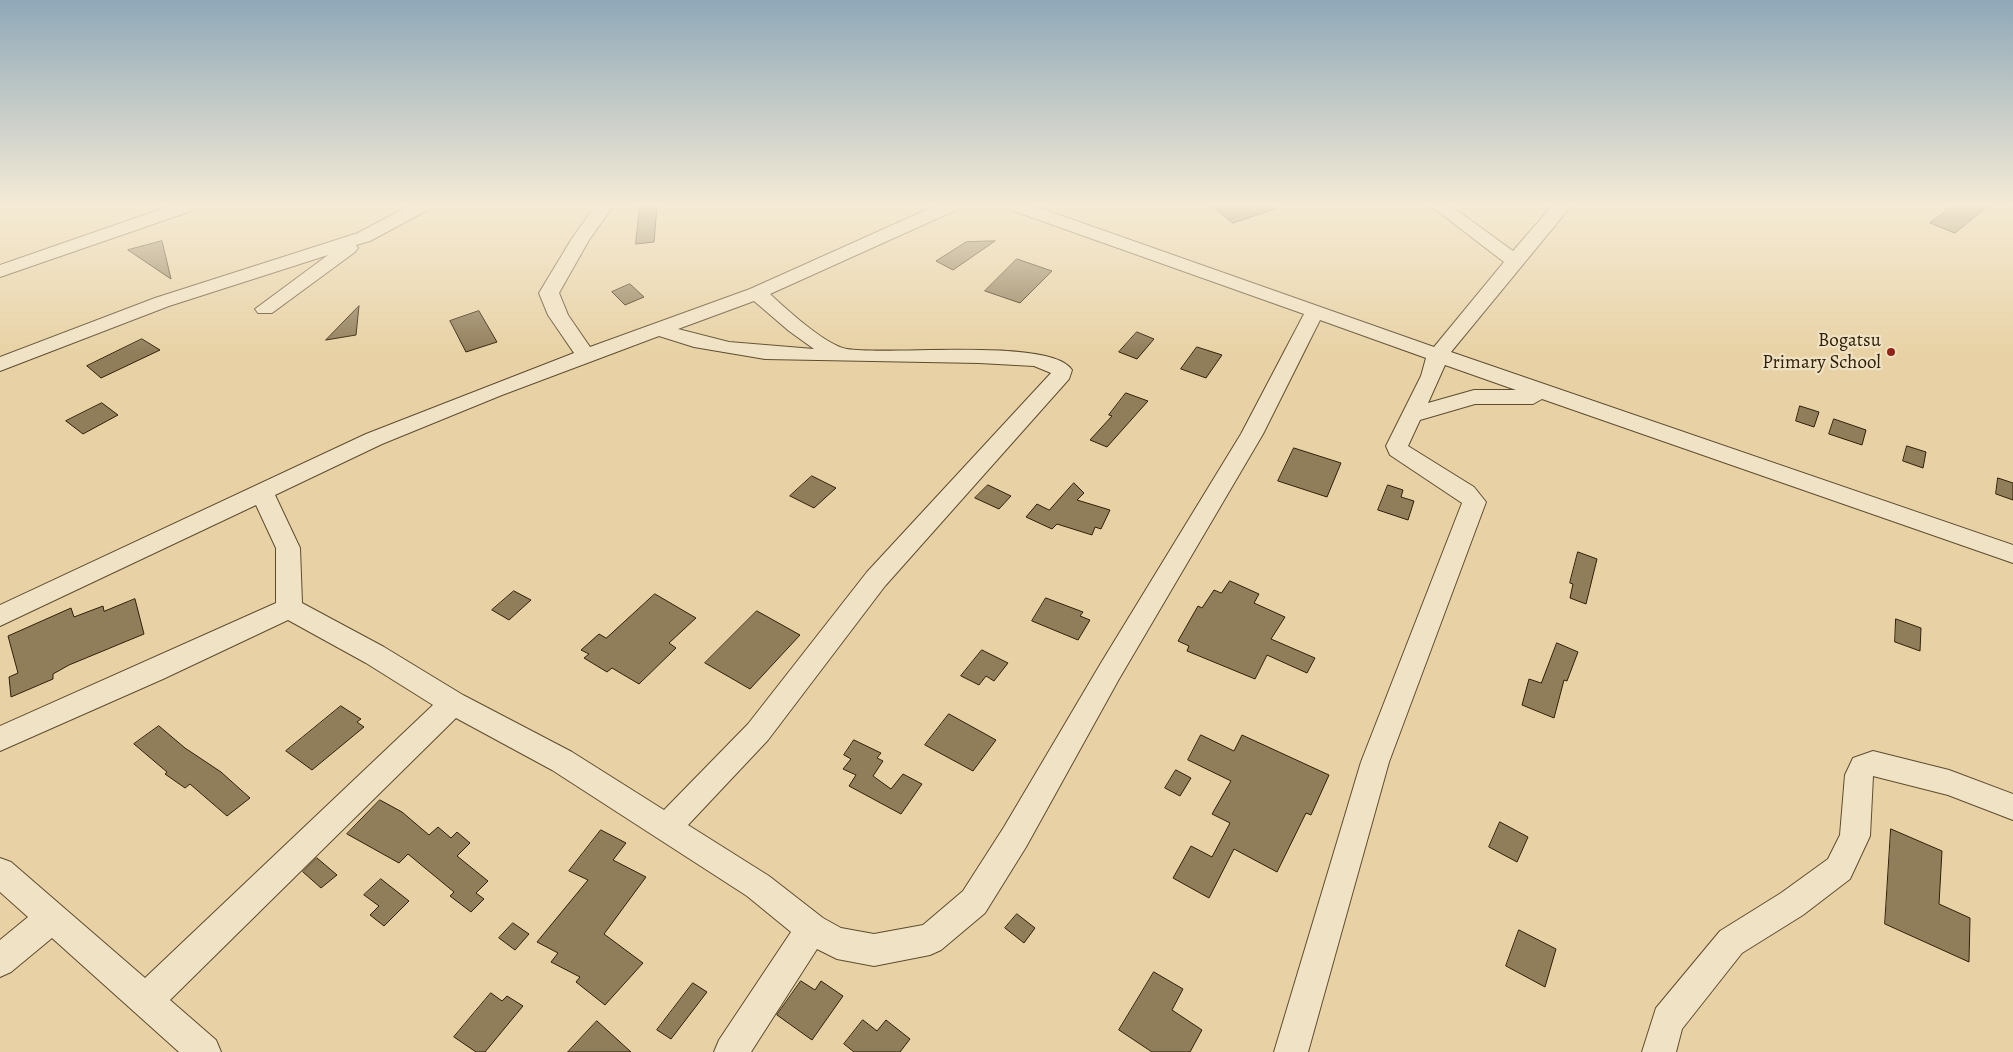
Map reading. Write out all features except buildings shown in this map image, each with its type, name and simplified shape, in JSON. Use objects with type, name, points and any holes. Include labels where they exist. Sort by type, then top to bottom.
[{"type":"street","points":[[0,271],[46,255]]},
{"type":"street","points":[[0,364],[162,302],[308,255]]},
{"type":"street","points":[[265,309],[339,255]]},
{"type":"street","points":[[571,255],[549,293],[558,315],[586,356]]},
{"type":"street","points":[[0,616],[374,439],[494,390],[757,293],[841,255]]},
{"type":"street","points":[[1156,255],[1437,356],[2013,554]]},
{"type":"street","points":[[1506,255],[1514,261]]},
{"type":"street","points":[[1291,1052],[1375,762],[1474,502],[1466,493],[1398,450],[1397,446],[1431,376],[1437,356],[1474,313],[1519,255]]},
{"type":"street","points":[[757,293],[792,324],[822,346],[844,356]]},
{"type":"street","points":[[289,608],[375,655],[454,703],[562,761],[758,886],[812,929],[837,943],[874,950],[930,940],[974,902],[1015,837],[1110,671],[1252,434],[1315,311]]},
{"type":"street","points":[[658,330],[712,346],[775,355],[946,356],[1034,360],[1062,370],[1062,374],[876,578],[758,732],[668,827]]},
{"type":"street","points":[[1410,416],[1474,397],[1494,396],[1565,400]]},
{"type":"street","points":[[262,492],[288,548],[289,608]]},
{"type":"street","points":[[0,739],[42,718],[163,667],[289,608]]},
{"type":"street","points":[[145,1001],[454,703]]},
{"type":"street","points":[[1658,1052],[1668,1020],[1731,942],[1792,904],[1839,869],[1855,836],[1859,775],[1864,767],[1873,763],[1893,767],[1949,783],[2013,807]]},
{"type":"street","points":[[0,872],[204,1052]]},
{"type":"street","points":[[0,960],[51,919]]},
{"type":"street","points":[[731,1052],[812,929]]},
{"type":"place","name":"Bogatsu Primary School","points":[[1891,352]]}]
